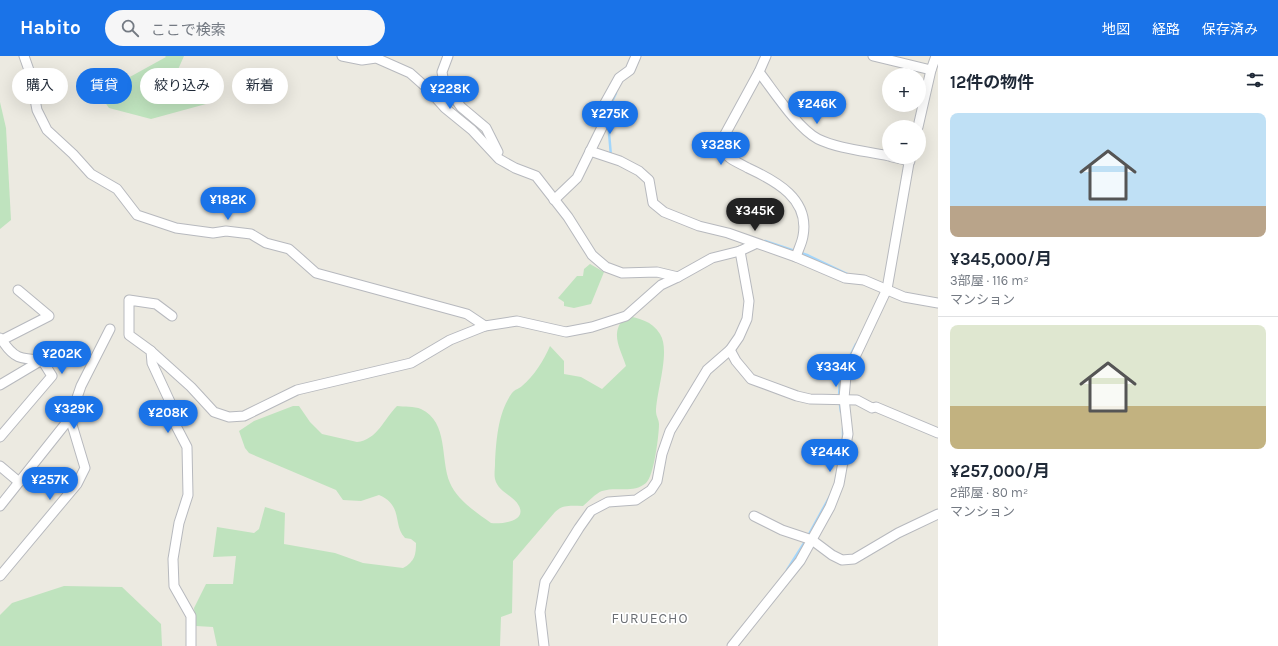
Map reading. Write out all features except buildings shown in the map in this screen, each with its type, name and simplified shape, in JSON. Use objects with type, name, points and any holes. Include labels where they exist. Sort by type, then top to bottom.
[{"type":"street","points":[[24,56],[30,73],[37,110],[47,130],[73,154],[91,174],[117,189],[136,215],[176,228],[213,233],[226,231],[251,234],[266,243],[288,249],[316,273],[466,314],[485,326]]},
{"type":"street","points":[[342,56],[362,60],[376,58],[410,73],[428,89],[445,108],[472,130],[499,159],[515,168],[536,176],[568,217],[592,255],[606,267],[622,273],[657,272],[678,277]]},
{"type":"street","points":[[448,56],[442,72],[444,83],[461,107],[486,128],[499,154],[499,159]]},
{"type":"street","points":[[554,200],[577,178],[605,121],[604,104],[619,78],[630,70],[636,56]]},
{"type":"street","points":[[766,56],[760,72],[723,138],[721,149],[726,156],[776,181],[797,202],[803,217],[803,236],[796,257]]},
{"type":"street","points":[[873,56],[931,70]]},
{"type":"street","points":[[920,120],[931,70],[936,56]]},
{"type":"street","points":[[760,72],[799,123],[817,138],[834,144],[882,154]]},
{"type":"street","points":[[590,151],[620,161],[639,171],[649,180],[653,203],[664,212],[699,226],[728,233],[755,244],[796,257],[845,278],[864,280],[887,288],[904,297],[938,303]]},
{"type":"street","points":[[732,646],[800,561],[830,507],[839,484],[848,434],[844,398],[846,376],[887,288],[909,164]]},
{"type":"street","points":[[172,316],[156,304],[129,300],[129,335],[151,351],[191,387],[214,412],[229,417],[244,416],[297,390],[411,363],[450,340],[485,326],[517,321],[566,332],[592,327],[626,316],[661,285],[712,258],[740,251],[755,244]]},
{"type":"street","points":[[544,646],[540,612],[545,582],[579,528],[591,511],[608,502],[636,500],[651,490],[657,481],[662,454],[670,431],[707,370],[730,350],[739,337],[747,319],[749,302],[740,251]]},
{"type":"street","points":[[18,290],[49,316],[1,339],[13,355],[24,360],[42,360]]},
{"type":"street","points":[[0,506],[70,418],[81,386],[110,330]]},
{"type":"street","points":[[730,350],[736,361],[751,379],[797,396],[810,399],[844,398],[857,400],[872,408],[876,407],[938,432]]},
{"type":"street","points":[[151,351],[152,363],[171,404],[174,422],[187,447],[188,495],[179,523],[173,559],[174,586],[191,616],[191,646]]},
{"type":"street","points":[[0,385],[42,360]]},
{"type":"street","points":[[0,437],[52,376],[42,360]]},
{"type":"street","points":[[0,576],[77,484],[84,468],[70,418]]},
{"type":"street","points":[[0,466],[19,482]]},
{"type":"street","points":[[754,516],[782,530],[812,540],[832,555],[842,560],[854,559],[898,533],[938,514]]},
{"type":"green space","points":[[165,56],[184,56],[179,68],[146,68],[166,57]]},
{"type":"green space","points":[[140,71],[140,104],[206,104],[151,119],[109,108],[106,104],[132,104],[132,76]]},
{"type":"green space","points":[[0,102],[6,128],[11,220],[0,229]]},
{"type":"green space","points":[[590,264],[604,272],[591,304],[574,308],[564,306],[564,302],[558,298],[577,276],[583,276],[584,269]]},
{"type":"green space","points":[[626,316],[640,319],[649,323],[657,330],[663,341],[664,361],[656,412],[659,422],[659,429],[656,455],[649,479],[646,483],[636,488],[602,491],[583,506],[564,507],[555,512],[513,561],[512,613],[501,617],[500,646],[217,646],[213,627],[196,626],[194,608],[206,584],[233,584],[236,556],[213,557],[217,527],[254,533],[259,529],[265,507],[285,513],[284,544],[335,553],[363,563],[403,568],[410,563],[416,551],[416,543],[411,539],[405,538],[401,533],[395,510],[387,499],[379,495],[361,501],[343,500],[336,490],[249,453],[245,448],[239,431],[254,421],[293,406],[299,406],[310,422],[322,434],[357,442],[370,437],[375,433],[397,406],[418,408],[430,415],[436,423],[440,432],[447,474],[457,495],[468,506],[491,523],[512,521],[519,516],[521,511],[519,506],[499,487],[495,479],[496,446],[501,418],[507,401],[513,392],[522,386],[535,373],[550,346],[564,361],[564,374],[581,377],[602,389],[626,366],[617,340],[617,334],[621,322]]},
{"type":"green space","points":[[64,586],[122,587],[161,624],[162,646],[0,646],[0,615],[12,603]]},
{"type":"waterway","points":[[608,110],[616,93]]},
{"type":"waterway","points":[[608,121],[611,156]]},
{"type":"waterway","points":[[765,241],[807,255],[849,275]]},
{"type":"waterway","points":[[839,397],[840,376],[856,344]]},
{"type":"waterway","points":[[840,405],[841,412]]},
{"type":"waterway","points":[[843,428],[843,439]]},
{"type":"waterway","points":[[808,536],[830,496]]},
{"type":"waterway","points":[[787,570],[806,540]]},
{"type":"district","name":"FURUECHO","points":[[650,618]]}]
